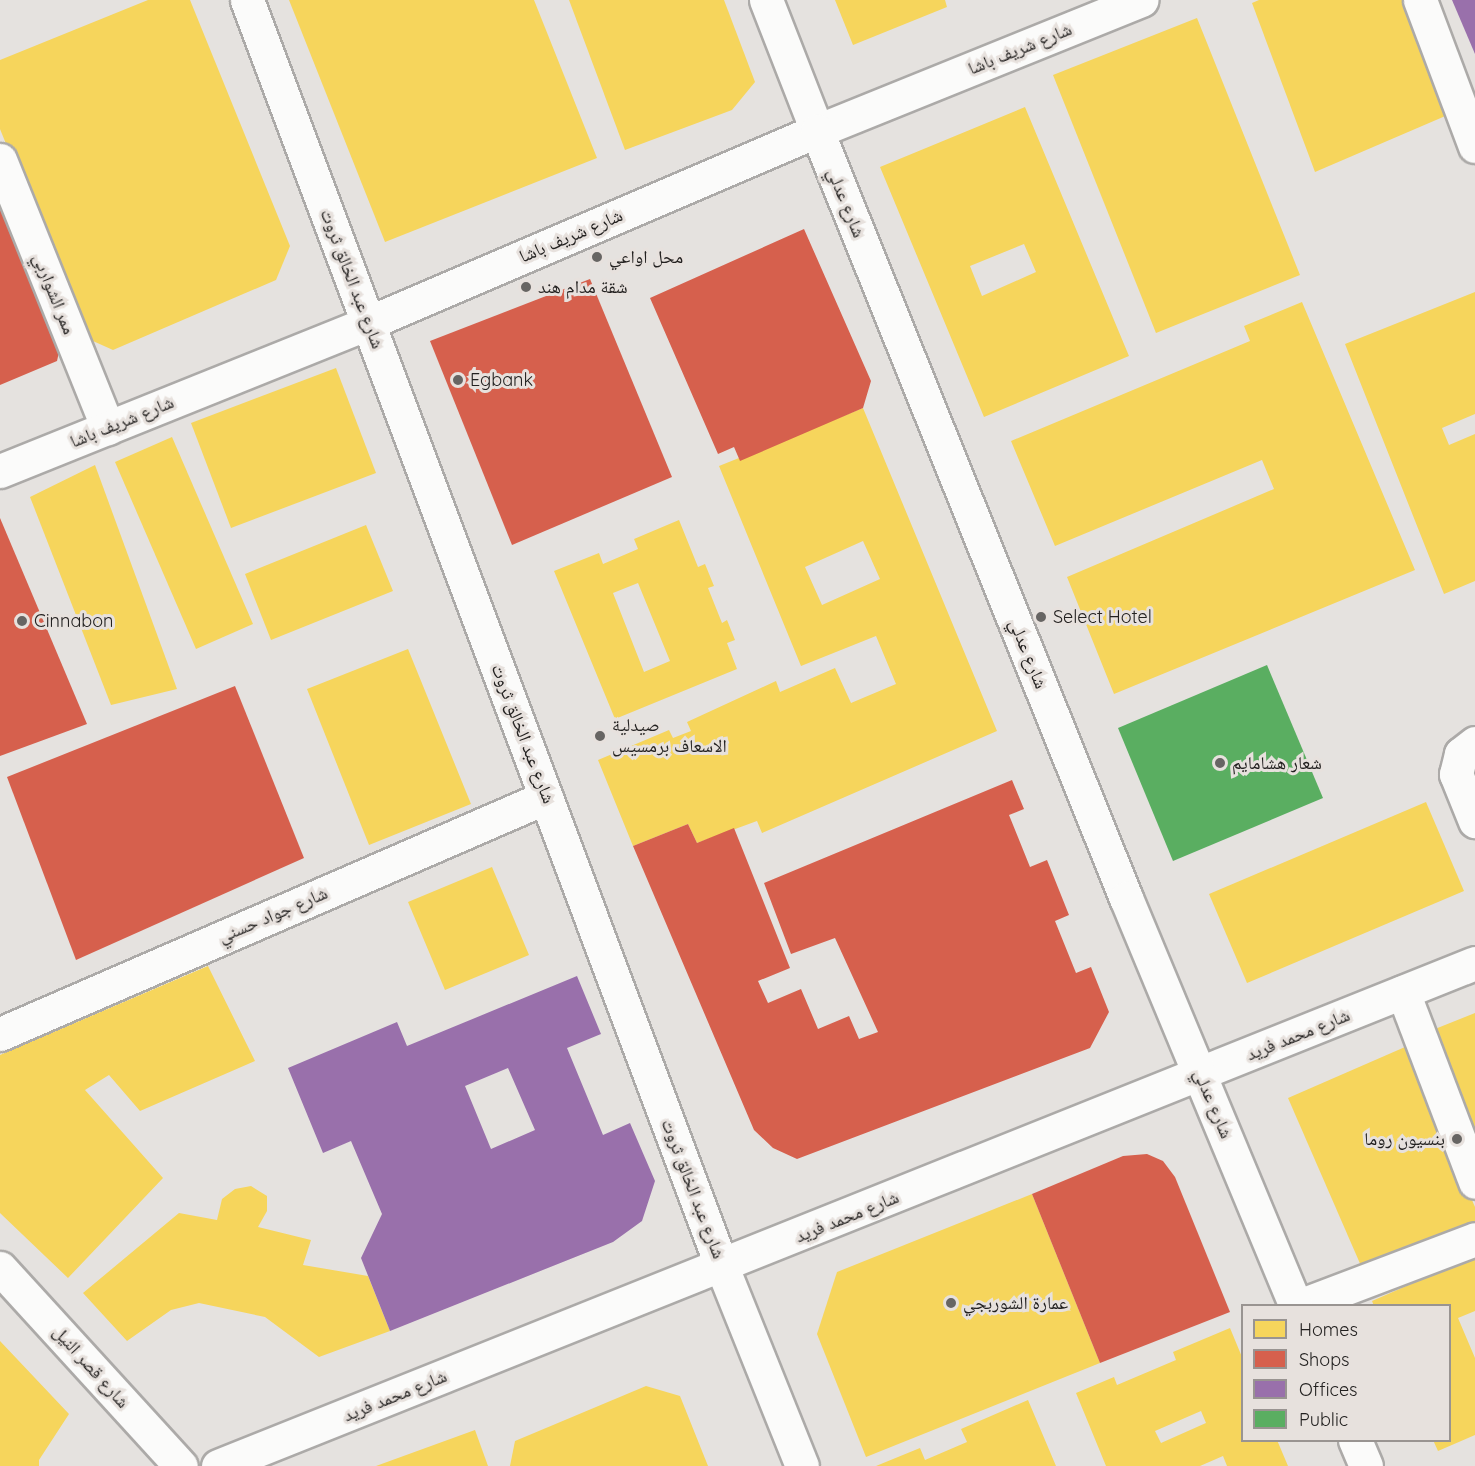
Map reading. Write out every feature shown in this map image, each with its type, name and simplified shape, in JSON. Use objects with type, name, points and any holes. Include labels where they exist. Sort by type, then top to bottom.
[{"type":"street","name":"شارع عبد الخالق ثروت","points":[[247,0],[722,1267],[802,1466]]},
{"type":"street","name":"شارع عدلي","points":[[766,0],[1200,1074],[1298,1304]]},
{"type":"street","name":"شارع شريف باشا","points":[[0,471],[368,323],[817,131],[1142,0]]},
{"type":"street","points":[[1420,0],[1475,146]]},
{"type":"street","name":"ممر الشواربي","points":[[0,160],[108,428]]},
{"type":"street","points":[[1475,743],[1461,754],[1456,774],[1475,821]]},
{"type":"street","name":"شارع جواد حسني","points":[[0,1034],[546,797]]},
{"type":"street","name":"شارع محمد فريد","points":[[218,1466],[722,1267],[1475,963]]},
{"type":"street","points":[[1403,992],[1475,1182]]},
{"type":"street","points":[[1301,1304],[1475,1239]]},
{"type":"street","name":"شارع قصر النيل","points":[[0,1268],[181,1466]]},
{"type":"street","points":[[1356,1442],[1366,1466]]},
{"type":"building: Homes","points":[[148,0],[190,0],[290,246],[276,280],[113,350],[84,337],[0,129],[0,60]]},
{"type":"building: Homes","points":[[289,0],[534,0],[597,158],[385,242]]},
{"type":"building: Homes","points":[[569,0],[724,0],[755,82],[732,110],[625,150]]},
{"type":"building: Homes","points":[[835,0],[945,0],[947,7],[853,45]]},
{"type":"building: Homes","points":[[1259,0],[1405,0],[1450,114],[1315,172],[1252,3]]},
{"type":"building: Homes","points":[[1197,18],[1300,275],[1156,333],[1053,75]]},
{"type":"building: Homes","points":[[1025,107],[1129,356],[984,417],[880,167]],"holes":[[[1024,244],[1036,272],[982,296],[970,266]]]},
{"type":"building: Homes","points":[[1475,292],[1475,414],[1442,428],[1449,445],[1475,434],[1475,581],[1444,594],[1345,344]]},
{"type":"building: Homes","points":[[1302,302],[1415,570],[1114,694],[1067,577],[1274,489],[1262,460],[1055,546],[1011,441],[1250,341],[1244,326]]},
{"type":"building: Homes","points":[[336,368],[376,473],[231,528],[191,423]]},
{"type":"building: Homes","points":[[863,408],[997,731],[762,833],[757,821],[697,843],[688,824],[633,846],[598,760],[669,730],[673,738],[691,731],[687,722],[776,681],[780,692],[835,668],[851,703],[896,684],[876,636],[801,666],[719,466]],"holes":[[[863,541],[880,579],[822,605],[805,567]]]},
{"type":"building: Homes","points":[[172,437],[253,624],[196,649],[115,462]]},
{"type":"building: Homes","points":[[95,465],[177,689],[111,705],[30,497]]},
{"type":"building: Homes","points":[[679,520],[698,567],[705,564],[714,586],[708,588],[722,623],[727,620],[735,640],[727,643],[737,669],[615,719],[554,571],[599,553],[603,564],[638,549],[634,539]],"holes":[[[638,583],[670,661],[644,672],[613,593]]]},
{"type":"building: Homes","points":[[366,525],[393,591],[271,640],[245,574]]},
{"type":"building: Homes","points":[[408,649],[471,804],[369,845],[307,689]]},
{"type":"building: Homes","points":[[1426,802],[1464,891],[1247,983],[1209,894]]},
{"type":"building: Homes","points":[[492,867],[529,955],[445,990],[408,902]]},
{"type":"building: Homes","points":[[208,966],[255,1061],[140,1111],[109,1075],[85,1090],[163,1178],[68,1278],[0,1213],[0,1055]]},
{"type":"building: Homes","points":[[1475,1013],[1475,1137],[1430,1031]]},
{"type":"building: Homes","points":[[1405,1047],[1475,1207],[1475,1228],[1365,1275],[1288,1098]]},
{"type":"building: Homes","points":[[251,1186],[267,1196],[267,1211],[258,1227],[311,1240],[303,1265],[368,1276],[390,1331],[319,1357],[265,1317],[199,1303],[171,1310],[127,1341],[83,1293],[179,1213],[217,1220],[222,1199],[235,1189]]},
{"type":"building: Homes","name":"عمارة الشوربجي","points":[[1032,1194],[1100,1363],[866,1457],[817,1334],[837,1272]]},
{"type":"building: Homes","points":[[1475,1256],[1475,1311],[1458,1318],[1475,1358],[1475,1435],[1438,1451],[1434,1442],[1451,1442],[1451,1304],[1373,1304],[1372,1301]]},
{"type":"building: Homes","points":[[1230,1328],[1241,1355],[1241,1442],[1278,1442],[1288,1466],[1227,1466],[1223,1456],[1200,1466],[1106,1466],[1076,1393],[1114,1377],[1117,1385],[1176,1360],[1173,1352]],"holes":[[[1201,1411],[1206,1423],[1161,1443],[1155,1431]]]},
{"type":"building: Homes","points":[[0,1341],[69,1414],[39,1460],[39,1466],[0,1466]]},
{"type":"building: Homes","points":[[646,1386],[680,1396],[708,1466],[510,1466],[515,1441]]},
{"type":"building: Homes","points":[[1028,1400],[1056,1466],[876,1466],[920,1448],[925,1460],[967,1442],[961,1429]]},
{"type":"building: Homes","points":[[475,1430],[488,1466],[376,1466]]},
{"type":"building: Shops","points":[[0,195],[61,343],[57,361],[0,385]]},
{"type":"building: Shops","points":[[804,229],[871,381],[863,408],[740,461],[734,447],[718,454],[650,298]]},
{"type":"building: Shops","points":[[590,279],[672,477],[512,545],[430,341]]},
{"type":"building: Shops","name":"Cinnabon","points":[[0,518],[87,724],[0,756]]},
{"type":"building: Shops","points":[[235,686],[304,858],[76,960],[7,777]]},
{"type":"building: Shops","points":[[1012,780],[1024,809],[1009,815],[1030,867],[1047,860],[1069,915],[1055,921],[1076,973],[1091,967],[1109,1012],[1090,1048],[797,1159],[773,1148],[754,1130],[633,846],[688,824],[697,843],[734,828],[790,968],[758,981],[768,1003],[801,989],[818,1029],[849,1016],[859,1039],[878,1032],[835,938],[791,954],[764,883]]},
{"type":"building: Shops","points":[[1147,1154],[1163,1161],[1175,1177],[1230,1312],[1100,1363],[1032,1194],[1123,1156]]},
{"type":"building: Offices","points":[[1452,0],[1475,0],[1475,54]]},
{"type":"building: Offices","points":[[577,976],[601,1034],[567,1048],[603,1135],[630,1123],[655,1181],[642,1221],[613,1242],[390,1331],[361,1258],[382,1214],[351,1141],[323,1153],[288,1068],[397,1022],[407,1046]],"holes":[[[508,1068],[535,1130],[491,1149],[465,1086]]]},
{"type":"building: Public","name":"شعار هشامايم","points":[[1267,665],[1323,798],[1173,861],[1118,728]]},
{"type":"place","name":"محل اواعي","points":[[597,257]]},
{"type":"place","name":"شقة مدام هند","points":[[526,287]]},
{"type":"place","name":"Egbank","points":[[458,380]]},
{"type":"place","name":"Select Hotel","points":[[1041,617]]},
{"type":"place","name":"Cinnabon","points":[[22,621]]},
{"type":"place","name":"صيدلية الاسعاف برمسيس","points":[[600,736]]},
{"type":"place","name":"شعار هشامايم","points":[[1220,763]]},
{"type":"place","name":"بنسيون روما","points":[[1457,1139]]},
{"type":"place","name":"عمارة الشوربجي","points":[[951,1303]]}]
